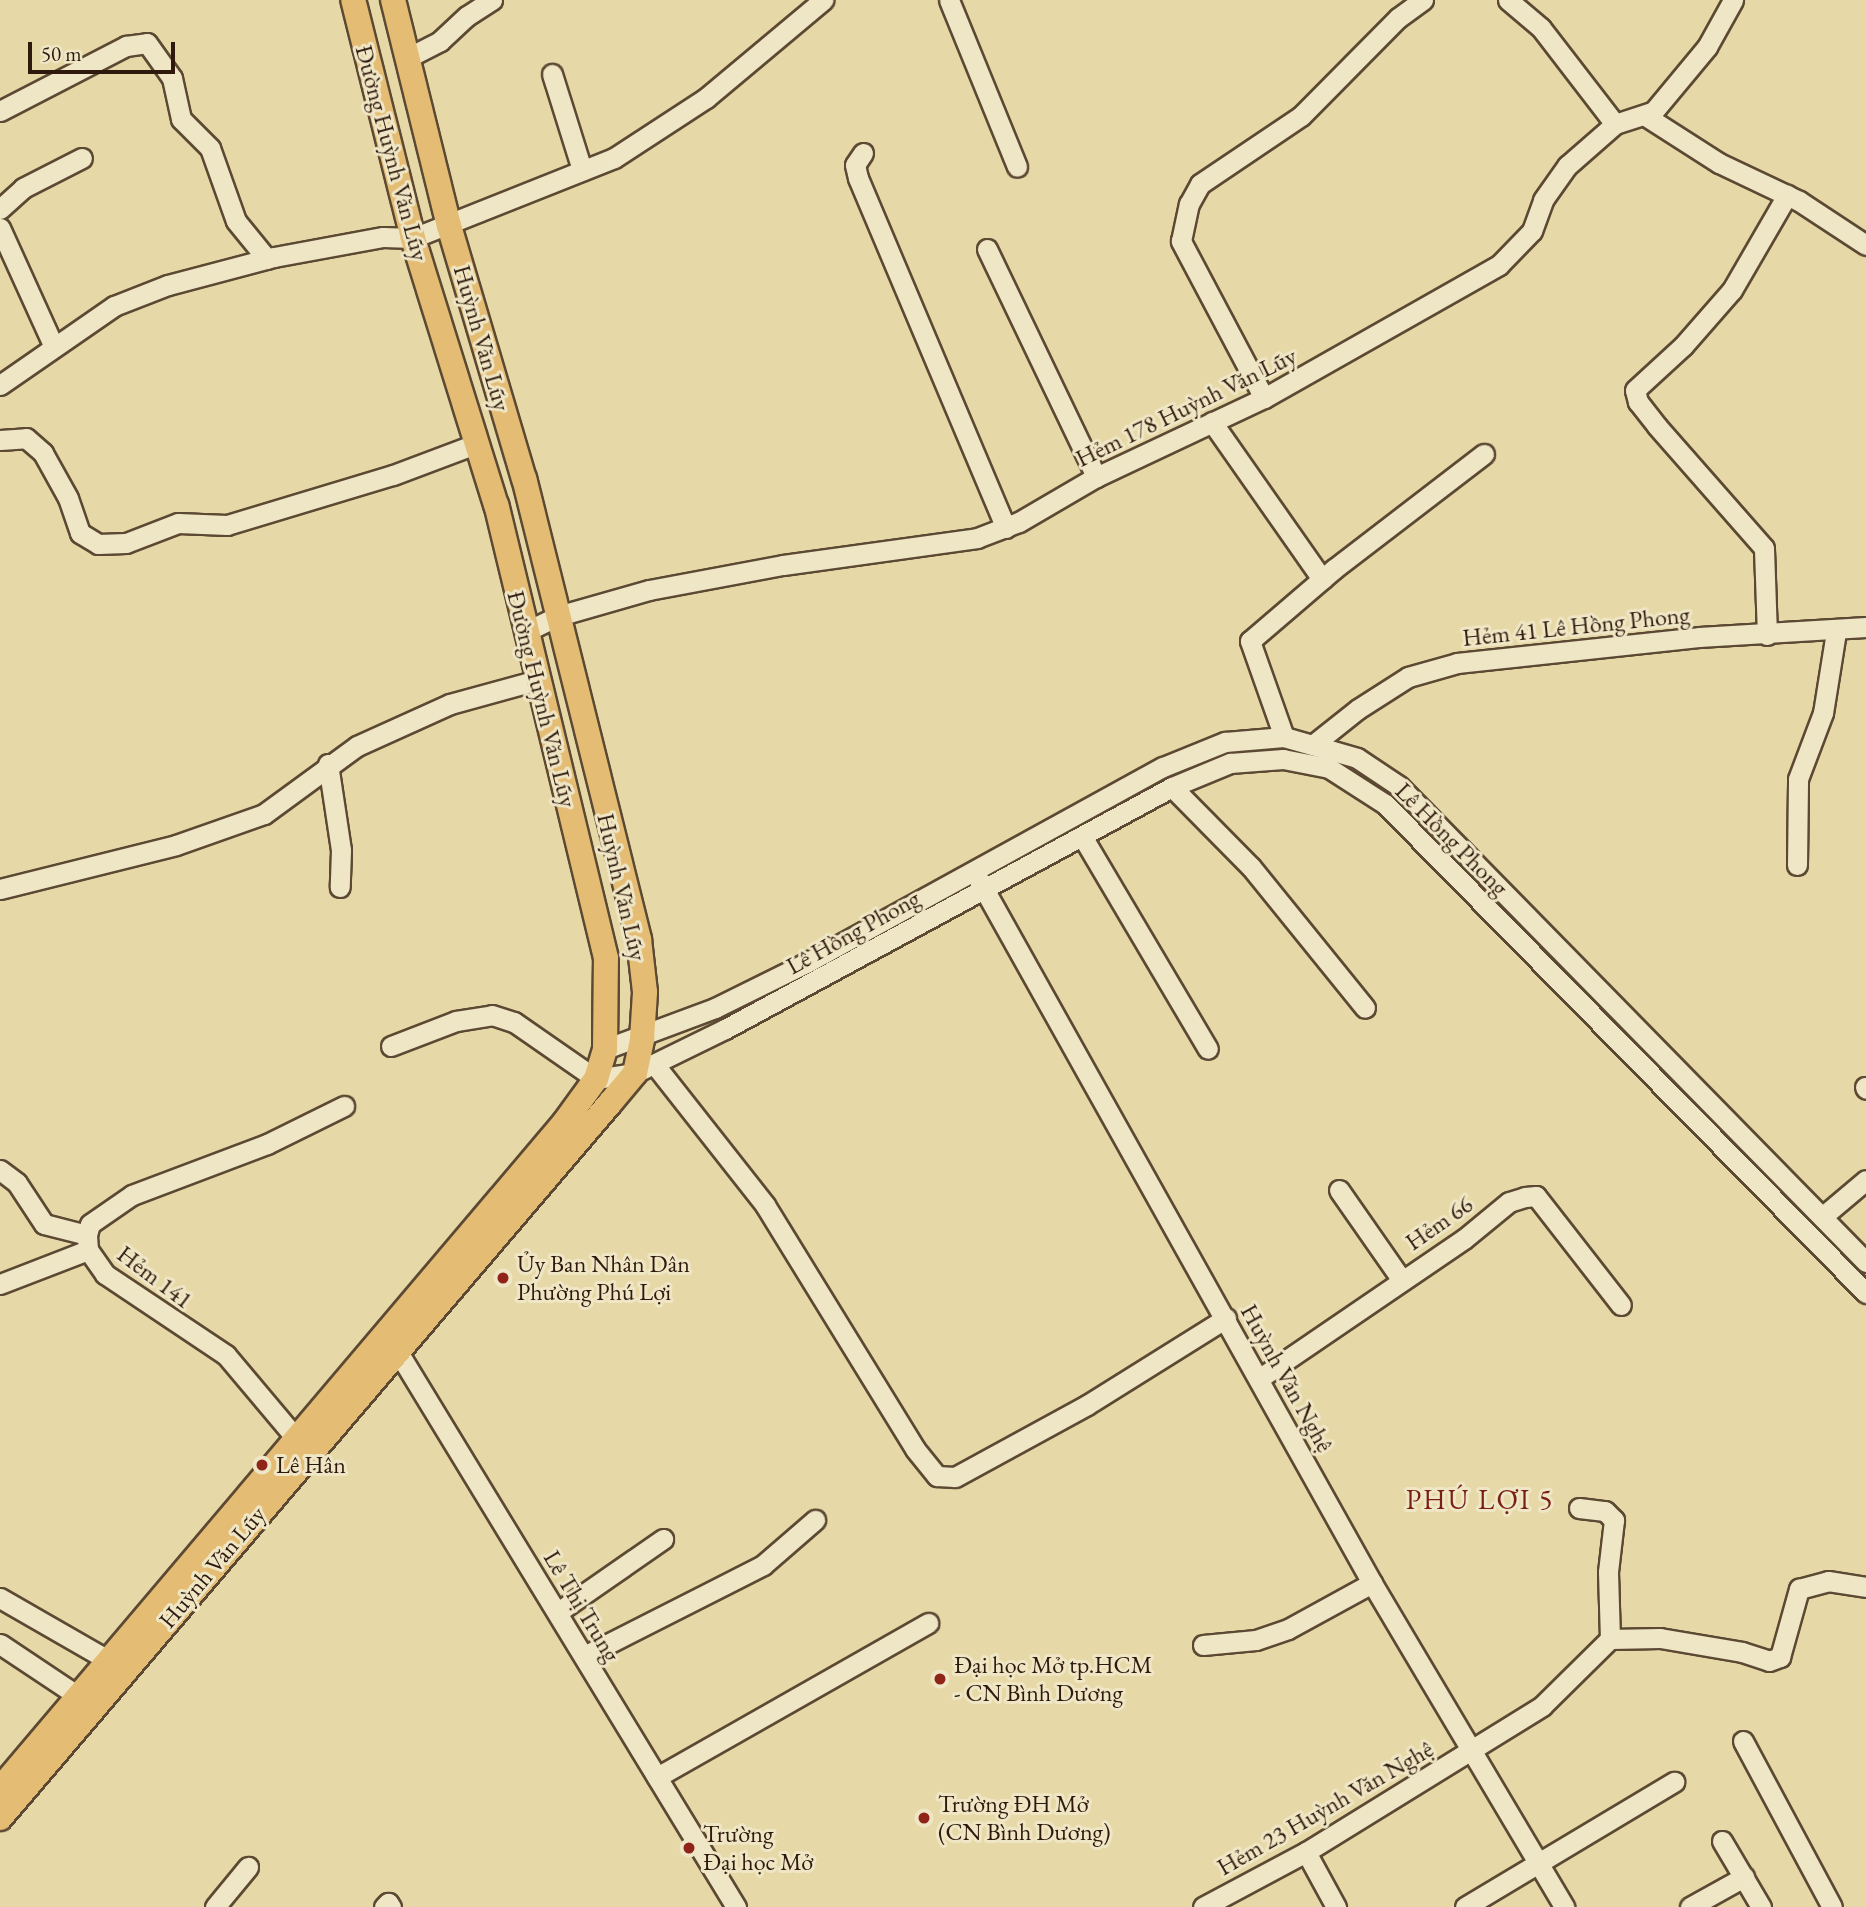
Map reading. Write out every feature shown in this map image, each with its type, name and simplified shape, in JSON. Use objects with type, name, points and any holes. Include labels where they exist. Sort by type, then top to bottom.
[{"type":"main road","name":"Đường Huỳnh Văn Lũy","points":[[353,0],[413,238],[478,443],[606,958],[605,1049],[596,1079],[389,1344]]},
{"type":"main road","name":"Huỳnh Văn Lũy","points":[[0,1789],[295,1437],[389,1344],[645,1069],[642,1039],[645,992],[639,939],[524,478],[449,226],[393,0]]},
{"type":"main road","name":"Huỳnh Văn Lũy","points":[[0,1818],[389,1344]]},
{"type":"street","points":[[409,57],[440,41],[467,16],[492,0]]},
{"type":"street","points":[[0,384],[53,345],[114,306],[168,285],[267,259],[383,237],[413,238],[449,226],[614,158],[706,98],[824,0]]},
{"type":"street","points":[[949,0],[1017,167]]},
{"type":"street","points":[[1264,398],[1181,241],[1189,204],[1200,184],[1301,116],[1398,18],[1423,0]]},
{"type":"street","points":[[1508,0],[1541,28],[1615,124]]},
{"type":"street","name":"Hẻm 178 Huỳnh Văn Lũy","points":[[525,632],[558,616],[649,590],[783,565],[977,538],[1006,528],[1096,477],[1264,398],[1499,265],[1532,231],[1551,185],[1615,124],[1653,112],[1707,47],[1733,0]]},
{"type":"street","points":[[0,111],[126,46],[147,43],[172,78],[181,119],[209,148],[236,221],[267,259]]},
{"type":"street","points":[[552,74],[582,170]]},
{"type":"street","points":[[1644,114],[1719,163],[1787,195],[1866,245]]},
{"type":"street","points":[[863,153],[855,165],[858,178],[1006,528]]},
{"type":"street","points":[[0,209],[23,188],[82,158]]},
{"type":"street","points":[[1766,635],[1764,548],[1650,418],[1635,390],[1684,346],[1731,290],[1787,195]]},
{"type":"street","points":[[0,228],[53,345]]},
{"type":"street","points":[[987,249],[1096,477]]},
{"type":"street","points":[[1212,422],[1322,579]]},
{"type":"street","points":[[0,440],[26,438],[43,453],[68,498],[80,533],[98,544],[126,543],[178,523],[227,525],[393,475],[478,443]]},
{"type":"street","points":[[1284,737],[1250,641],[1322,579],[1484,454]]},
{"type":"street","name":"Hẻm 41 Lê Hồng Phong","points":[[1314,744],[1358,709],[1408,677],[1457,663],[1699,637],[1836,632],[1866,626]]},
{"type":"street","points":[[1797,865],[1798,779],[1823,713],[1836,632]]},
{"type":"street","points":[[0,889],[176,845],[264,814],[328,764],[450,704],[537,680]]},
{"type":"street","name":"Lê Hồng Phong","points":[[605,1049],[642,1039],[806,963],[1163,767],[1225,742],[1284,737],[1357,758],[1399,786],[1866,1262]]},
{"type":"street","name":"Lê Hồng Phong","points":[[596,1079],[645,1069],[1172,787],[1230,763],[1283,759],[1329,768],[1385,804],[1866,1293]]},
{"type":"street","points":[[328,764],[341,850],[340,887]]},
{"type":"street","points":[[1172,787],[1251,867],[1365,1008]]},
{"type":"street","points":[[1082,836],[1208,1049]]},
{"type":"street","name":"Huỳnh Văn Nghệ","points":[[973,870],[1260,1378],[1372,1583],[1564,1907]]},
{"type":"street","points":[[391,1046],[456,1021],[502,1016],[596,1079]]},
{"type":"street","points":[[645,1069],[765,1205],[915,1449],[937,1476],[956,1477],[1087,1405],[1226,1318]]},
{"type":"street","name":"Hẻm 141","points":[[295,1437],[226,1355],[106,1274],[87,1243],[90,1224],[132,1195],[267,1144],[344,1106]]},
{"type":"street","points":[[0,1170],[17,1182],[44,1224],[87,1243]]},
{"type":"street","points":[[1822,1217],[1866,1180]]},
{"type":"street","points":[[1339,1190],[1401,1279]]},
{"type":"street","name":"Hẻm 66","points":[[1260,1378],[1401,1279],[1464,1239],[1509,1202],[1536,1196],[1620,1306]]},
{"type":"street","points":[[0,1284],[87,1243]]},
{"type":"street","name":"Lê Thị Trung","points":[[389,1344],[558,1612],[736,1907]]},
{"type":"street","points":[[1578,1508],[1605,1511],[1614,1520],[1608,1572],[1610,1639],[1660,1638],[1742,1651],[1769,1661],[1780,1657],[1799,1589],[1828,1581],[1866,1587]]},
{"type":"street","points":[[584,1656],[762,1565],[815,1520]]},
{"type":"street","points":[[558,1612],[663,1539]]},
{"type":"street","points":[[1203,1646],[1256,1640],[1288,1629],[1372,1583]]},
{"type":"street","points":[[0,1598],[108,1660]]},
{"type":"street","points":[[657,1777],[928,1623]]},
{"type":"street","name":"Hẻm 23 Huỳnh Văn Nghệ","points":[[1203,1907],[1306,1852],[1542,1706],[1610,1639]]},
{"type":"street","points":[[0,1644],[78,1696]]},
{"type":"street","points":[[1743,1741],[1832,1907]]},
{"type":"street","points":[[1465,1907],[1674,1782]]},
{"type":"street","points":[[1722,1841],[1761,1907]]},
{"type":"street","points":[[1306,1852],[1336,1907]]},
{"type":"street","points":[[215,1907],[248,1867]]},
{"type":"street","points":[[1690,1907],[1744,1877]]},
{"type":"street","points":[[384,1907],[388,1903],[391,1907]]},
{"type":"place","name":"Ủy Ban Nhân Dân Phường Phú Lợi","points":[[503,1278]]},
{"type":"place","name":"Lê Hân","points":[[262,1465]]},
{"type":"place","name":"Đại học Mở tp.HCM - CN Bình Dương","points":[[940,1679]]},
{"type":"place","name":"Trường ĐH Mở (CN Bình Dương)","points":[[924,1818]]},
{"type":"place","name":"Trường Đại học Mở","points":[[689,1848]]},
{"type":"district","name":"PHÚ LỢI 5","points":[[1480,1499]]}]
